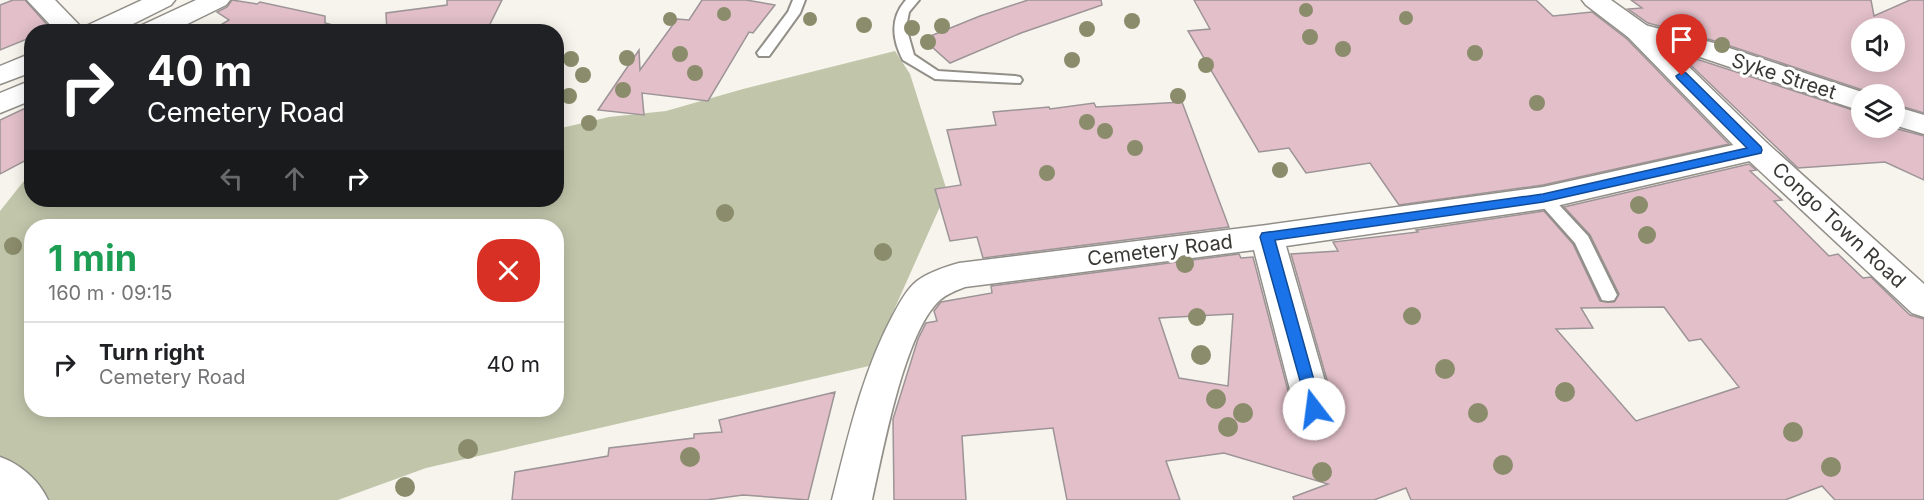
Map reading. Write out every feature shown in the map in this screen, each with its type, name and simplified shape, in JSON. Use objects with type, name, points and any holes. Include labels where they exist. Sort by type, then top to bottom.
[{"type":"street","points":[[40,0],[65,24]]},
{"type":"street","points":[[112,24],[162,0]]},
{"type":"street","points":[[166,24],[217,0]]},
{"type":"street","name":"Congo Town Road","points":[[1595,0],[1637,31],[1756,150],[1924,304]]},
{"type":"street","name":"Syke Street","points":[[1637,31],[1704,49],[1851,98]]},
{"type":"street","points":[[0,76],[24,65]]},
{"type":"street","points":[[0,104],[24,93]]},
{"type":"street","points":[[1905,118],[1924,125]]},
{"type":"street","name":"Cemetery Road","points":[[852,500],[887,370],[906,324],[927,291],[959,275],[1267,237],[1543,198],[1756,150]]},
{"type":"street","points":[[1267,237],[1314,409]]},
{"type":"street","points":[[0,474],[28,500]]},
{"type":"lane","points":[[764,53],[794,13],[799,0]]},
{"type":"lane","points":[[913,0],[903,11],[899,27],[908,57],[935,75],[1015,80]]},
{"type":"lane","points":[[1543,198],[1582,240],[1608,296]]},
{"type":"green space","points":[[895,51],[910,74],[947,191],[869,366],[426,468],[338,500],[39,500],[0,465],[0,211],[24,181],[24,207],[564,207],[564,127],[609,117],[666,111]]},
{"type":"building","points":[[13,0],[25,0],[47,24],[24,24],[24,40],[0,50],[0,5]]},
{"type":"building","points":[[232,0],[257,4],[260,2],[325,16],[325,23],[329,24],[222,24],[229,20],[217,12],[227,7]]},
{"type":"building","points":[[447,0],[502,0],[490,24],[387,24],[386,13],[447,5]]},
{"type":"building","points":[[702,0],[746,0],[775,5],[753,33],[749,32],[708,101],[642,93],[644,115],[598,110],[639,50],[640,70],[677,19],[689,20]]},
{"type":"building","points":[[1028,0],[1101,0],[1102,5],[1021,33],[950,63],[923,39],[980,16]]},
{"type":"building","points":[[1194,0],[1536,0],[1553,16],[1592,12],[1627,39],[1729,144],[1543,185],[1399,205],[1370,163],[1306,173],[1289,148],[1259,152],[1188,31],[1210,29]]},
{"type":"building","points":[[1631,0],[1871,0],[1874,16],[1910,0],[1924,0],[1924,113],[1905,107],[1905,84],[1851,84],[1851,86],[1715,41],[1648,23],[1628,9],[1642,8]]},
{"type":"building","points":[[1678,53],[1851,109],[1851,138],[1905,138],[1905,131],[1924,136],[1924,180],[1885,162],[1798,168]]},
{"type":"building","points":[[1182,102],[1229,227],[983,258],[977,237],[950,241],[935,189],[961,185],[947,130],[996,125],[993,112],[1049,107],[1050,109],[1094,103],[1096,107]]},
{"type":"building","points":[[24,109],[24,161],[0,174],[0,120]]},
{"type":"building","points":[[1749,164],[1756,170],[1750,171],[1782,200],[1774,201],[1829,256],[1838,254],[1863,278],[1871,277],[1910,315],[1924,319],[1924,500],[1835,500],[1822,486],[1785,500],[1411,500],[1406,488],[1374,500],[1294,500],[1293,497],[1328,484],[1224,453],[1166,461],[1180,500],[1067,500],[1053,428],[962,436],[966,500],[894,500],[893,419],[918,339],[926,323],[937,321],[934,311],[941,302],[992,293],[991,286],[1239,254],[1241,258],[1253,257],[1293,410],[1300,422],[1315,427],[1329,421],[1335,408],[1291,254],[1338,251],[1333,242],[1418,232],[1416,230],[1544,211],[1573,244],[1600,301],[1614,302],[1619,294],[1590,235],[1564,207]],"holes":[[[1664,307],[1689,341],[1701,339],[1739,387],[1636,421],[1556,329],[1593,328],[1581,308]],[[1233,314],[1228,386],[1179,378],[1159,318]]]},
{"type":"building","points":[[835,392],[808,500],[743,495],[706,500],[512,500],[515,472],[608,456],[609,448],[694,438],[694,434],[722,432],[719,420]]},
{"type":"route","points":[[1314,409],[1267,237],[1543,198],[1756,150],[1682,76]]}]
